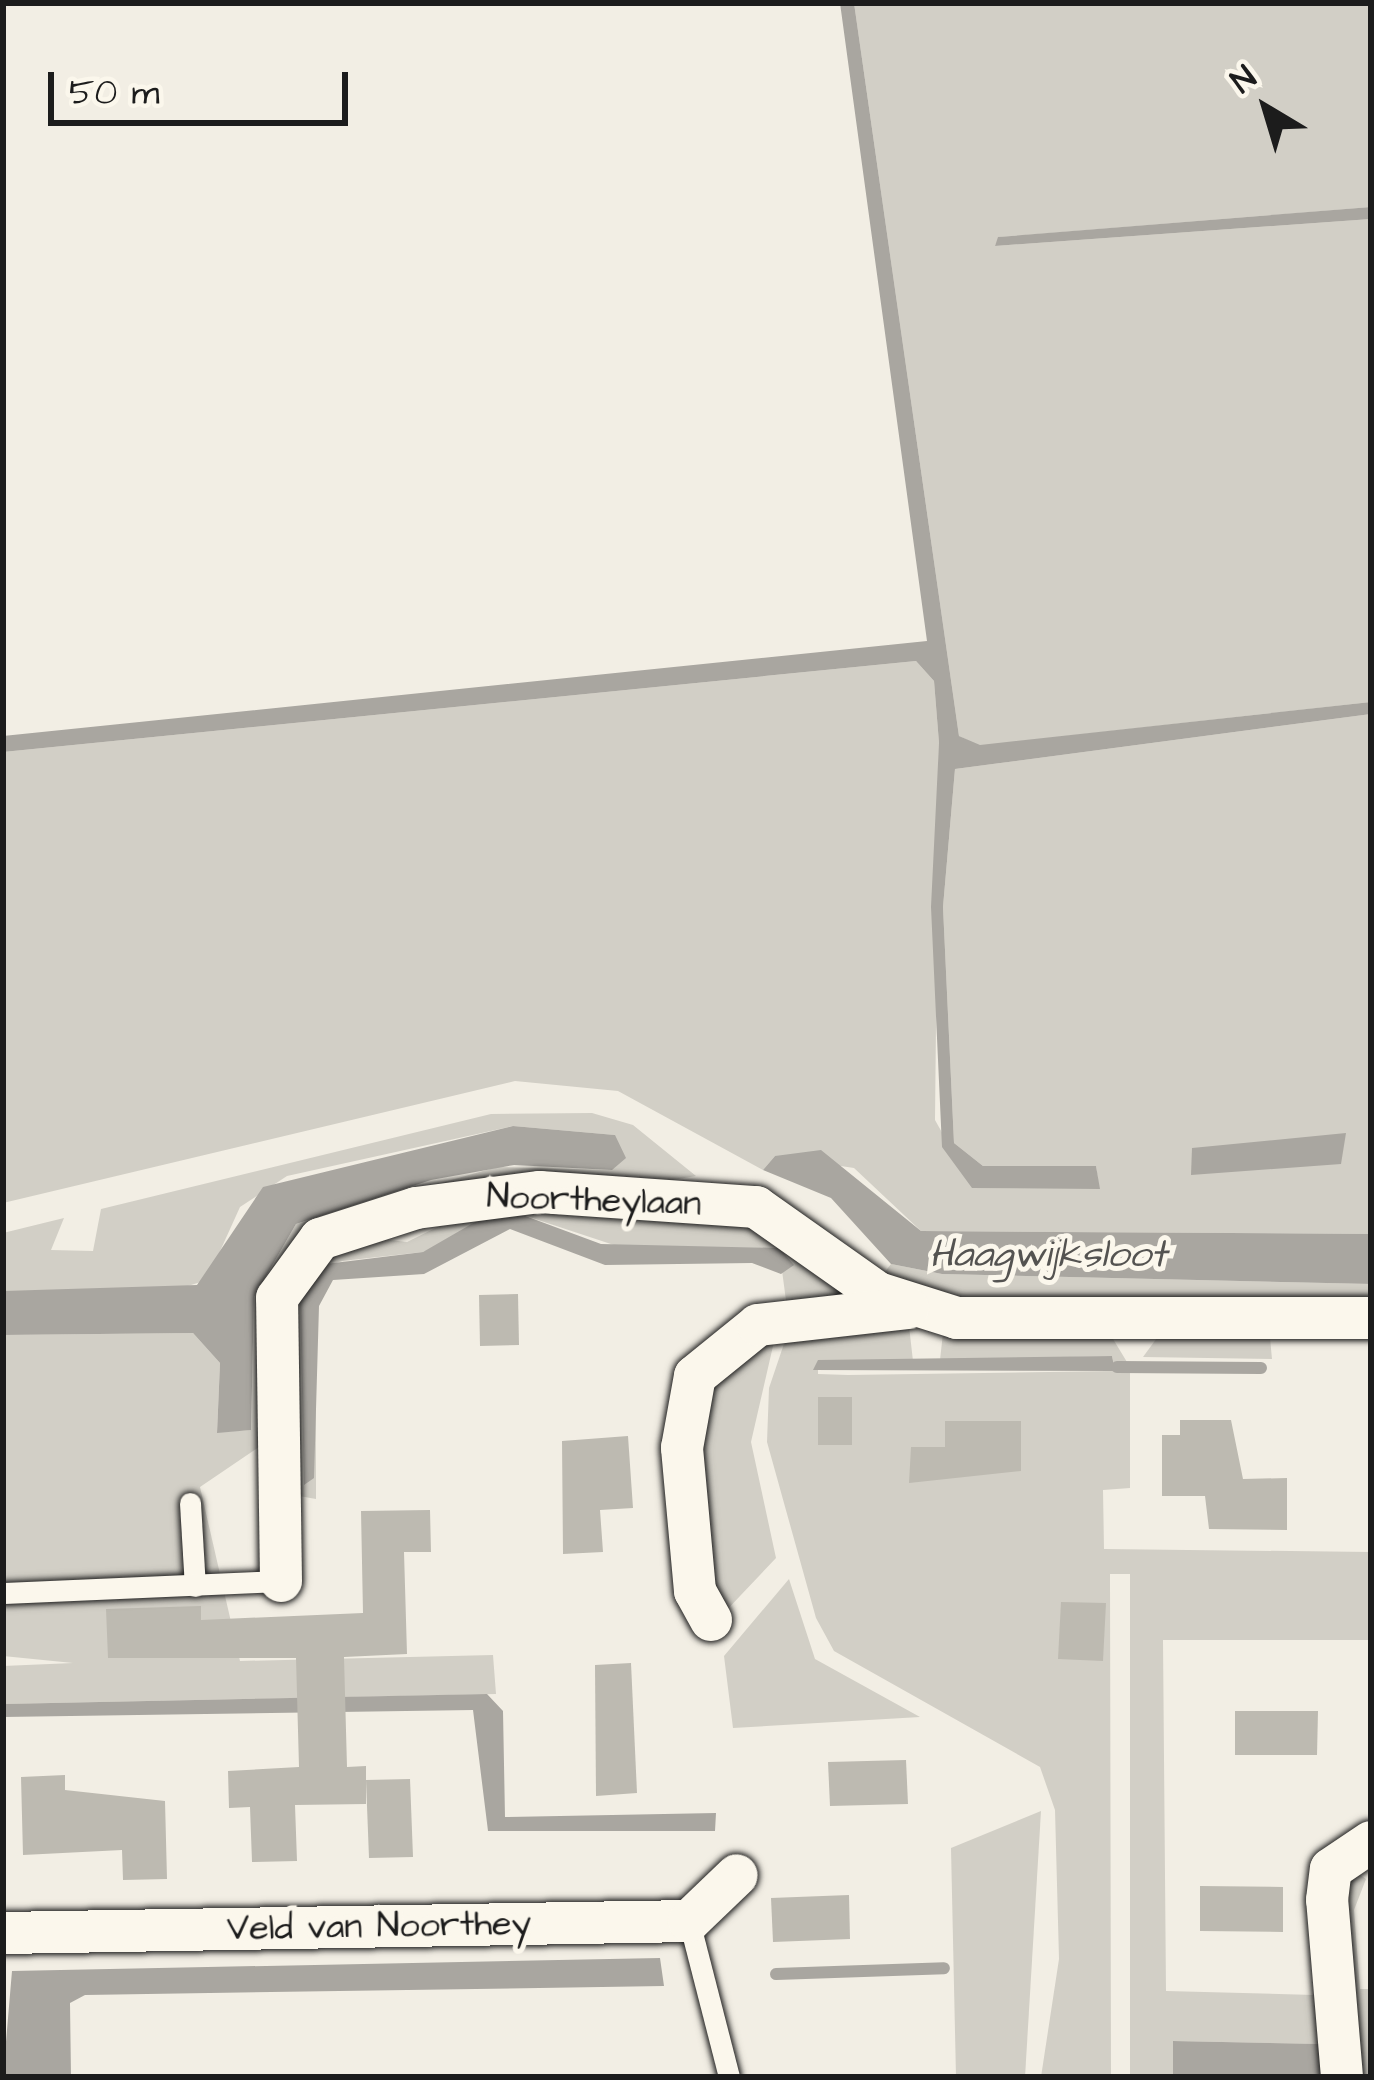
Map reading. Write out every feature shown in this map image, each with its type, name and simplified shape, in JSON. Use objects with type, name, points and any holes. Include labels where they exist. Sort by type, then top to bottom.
[{"type":"street","name":"Noortheylaan","points":[[281,1581],[277,1298],[306,1251],[345,1226],[500,1193],[756,1207],[913,1308]]},
{"type":"street","name":"Noortheylaan","points":[[711,1620],[695,1591],[682,1448],[695,1376],[758,1324],[913,1308],[957,1318],[1371,1318]]},
{"type":"street","points":[[1342,2077],[1327,1900],[1331,1869],[1371,1843]]},
{"type":"street","points":[[689,1921],[737,1875]]},
{"type":"street","name":"Veld van Noorthey","points":[[3,1933],[689,1921]]},
{"type":"lane","points":[[190,1503],[195,1586]]},
{"type":"lane","points":[[3,1593],[281,1581]]},
{"type":"lane","points":[[689,1921],[729,2077]]},
{"type":"shaded area","points":[[854,3],[1371,3],[1371,207],[999,237],[995,246],[1371,219],[1371,702],[979,746],[959,736]]},
{"type":"shaded area","points":[[916,661],[934,681],[939,743],[935,1120],[973,1188],[1099,1188],[1096,1166],[983,1166],[954,1143],[943,907],[955,769],[1371,714],[1371,1234],[921,1231],[854,1168],[775,1156],[763,1170],[618,1091],[515,1081],[3,1203],[3,752]]},
{"type":"shaded area","points":[[592,1113],[633,1125],[696,1176],[295,1246],[262,1445],[200,1487],[240,1661],[493,1655],[496,1694],[3,1704],[3,1666],[73,1663],[3,1656],[3,1335],[193,1333],[220,1363],[217,1432],[251,1430],[254,1297],[296,1224],[497,1167],[612,1170],[615,1135],[513,1126],[287,1176],[240,1207],[207,1280],[175,1290],[3,1291],[3,1233],[64,1218],[51,1250],[93,1251],[101,1209],[491,1114]]},
{"type":"shaded area","points":[[480,1206],[748,1220],[864,1289],[787,1308],[779,1248],[620,1247],[520,1214],[423,1252],[342,1261],[316,1271],[316,1499],[299,1496],[296,1277],[364,1237],[407,1242]]},
{"type":"shaded area","points":[[891,1264],[942,1274],[1371,1284],[1371,1307],[948,1303],[881,1277]]},
{"type":"shaded area","points":[[790,1326],[909,1326],[913,1361],[818,1360],[818,1374],[848,1375],[1115,1371],[1112,1356],[940,1360],[943,1333],[1110,1334],[1130,1367],[1130,1488],[1103,1490],[1104,1549],[1371,1552],[1371,1640],[1163,1640],[1166,1991],[1314,1995],[1321,2044],[1174,2041],[1173,2077],[1130,2077],[1130,1574],[1110,1574],[1111,2077],[1041,2077],[1059,1959],[1055,1810],[1040,1767],[834,1651],[816,1618],[767,1442],[769,1388]]},
{"type":"shaded area","points":[[1162,1331],[1270,1338],[1272,1359],[1143,1357]]},
{"type":"shaded area","points":[[776,1333],[751,1442],[776,1558],[722,1615],[692,1473],[719,1358]]},
{"type":"shaded area","points":[[789,1579],[815,1659],[920,1717],[733,1728],[724,1656]]},
{"type":"shaded area","points":[[1041,1811],[1025,2077],[956,2077],[951,1848]]},
{"type":"shaded area","points":[[1353,1870],[1366,1879],[1354,1910],[1360,1989],[1371,1989],[1371,2077],[1353,2077],[1342,1888]]},
{"type":"water","points":[[840,3],[854,3],[959,736],[980,745],[1371,702],[1371,714],[955,769],[943,907],[954,1143],[983,1166],[1096,1166],[1100,1189],[972,1188],[942,1147],[931,907],[939,743],[934,681],[916,661],[3,752],[3,736],[927,641]]},
{"type":"water","points":[[1371,207],[1371,219],[995,246],[998,237]]},
{"type":"water","points":[[513,1126],[615,1135],[626,1158],[612,1170],[514,1165],[431,1180],[296,1224],[254,1297],[251,1430],[217,1433],[220,1363],[193,1333],[3,1335],[3,1291],[197,1285],[263,1187]]},
{"type":"water","points":[[1346,1133],[1341,1164],[1191,1175],[1192,1148]]},
{"type":"water","name":"Haagwijksloot","points":[[821,1150],[921,1231],[1371,1234],[1371,1284],[942,1274],[891,1264],[831,1198],[763,1170],[775,1156]]},
{"type":"water","points":[[520,1214],[601,1244],[779,1248],[794,1265],[781,1274],[752,1263],[605,1265],[510,1229],[424,1274],[333,1280],[319,1306],[314,1478],[304,1485],[300,1296],[326,1264],[423,1252],[475,1222]]},
{"type":"water","points":[[1112,1356],[1115,1371],[813,1370],[818,1360]]},
{"type":"water","points":[[487,1694],[503,1711],[505,1817],[716,1813],[715,1831],[488,1831],[473,1710],[3,1717],[3,1704]]},
{"type":"water","points":[[660,1958],[664,1986],[85,1995],[70,2003],[71,2077],[3,2077],[12,1971]]},
{"type":"water","points":[[1173,2041],[1321,2044],[1324,2077],[1173,2077]]},
{"type":"building","points":[[518,1294],[519,1345],[480,1346],[479,1295]]},
{"type":"building","points":[[818,1397],[852,1397],[852,1445],[818,1445]]},
{"type":"building","points":[[1180,1420],[1231,1420],[1243,1479],[1287,1478],[1287,1530],[1209,1529],[1205,1496],[1162,1496],[1162,1435],[1180,1435]]},
{"type":"building","points":[[945,1421],[1021,1421],[1021,1471],[909,1483],[911,1447],[945,1447]]},
{"type":"building","points":[[628,1436],[633,1508],[600,1510],[603,1552],[563,1554],[562,1441]]},
{"type":"building","points":[[430,1510],[431,1552],[404,1552],[407,1654],[344,1657],[347,1767],[366,1766],[366,1804],[295,1805],[297,1861],[252,1862],[250,1807],[229,1808],[228,1771],[299,1767],[296,1658],[108,1658],[106,1609],[201,1606],[201,1620],[363,1613],[361,1511]]},
{"type":"building","points":[[1061,1602],[1106,1603],[1103,1661],[1058,1659]]},
{"type":"building","points":[[631,1663],[637,1793],[596,1796],[595,1665]]},
{"type":"building","points":[[1235,1711],[1318,1711],[1317,1755],[1235,1755]]},
{"type":"building","points":[[906,1760],[908,1804],[830,1806],[828,1762]]},
{"type":"building","points":[[65,1775],[65,1790],[165,1801],[167,1879],[123,1880],[122,1850],[23,1855],[21,1777]]},
{"type":"building","points":[[410,1779],[413,1857],[369,1858],[366,1780]]},
{"type":"building","points":[[1200,1886],[1283,1887],[1283,1932],[1200,1931]]},
{"type":"building","points":[[849,1895],[850,1939],[773,1942],[771,1898]]},
{"type":"waterway","points":[[1117,1367],[1261,1368]]},
{"type":"waterway","points":[[776,1974],[944,1968]]}]
